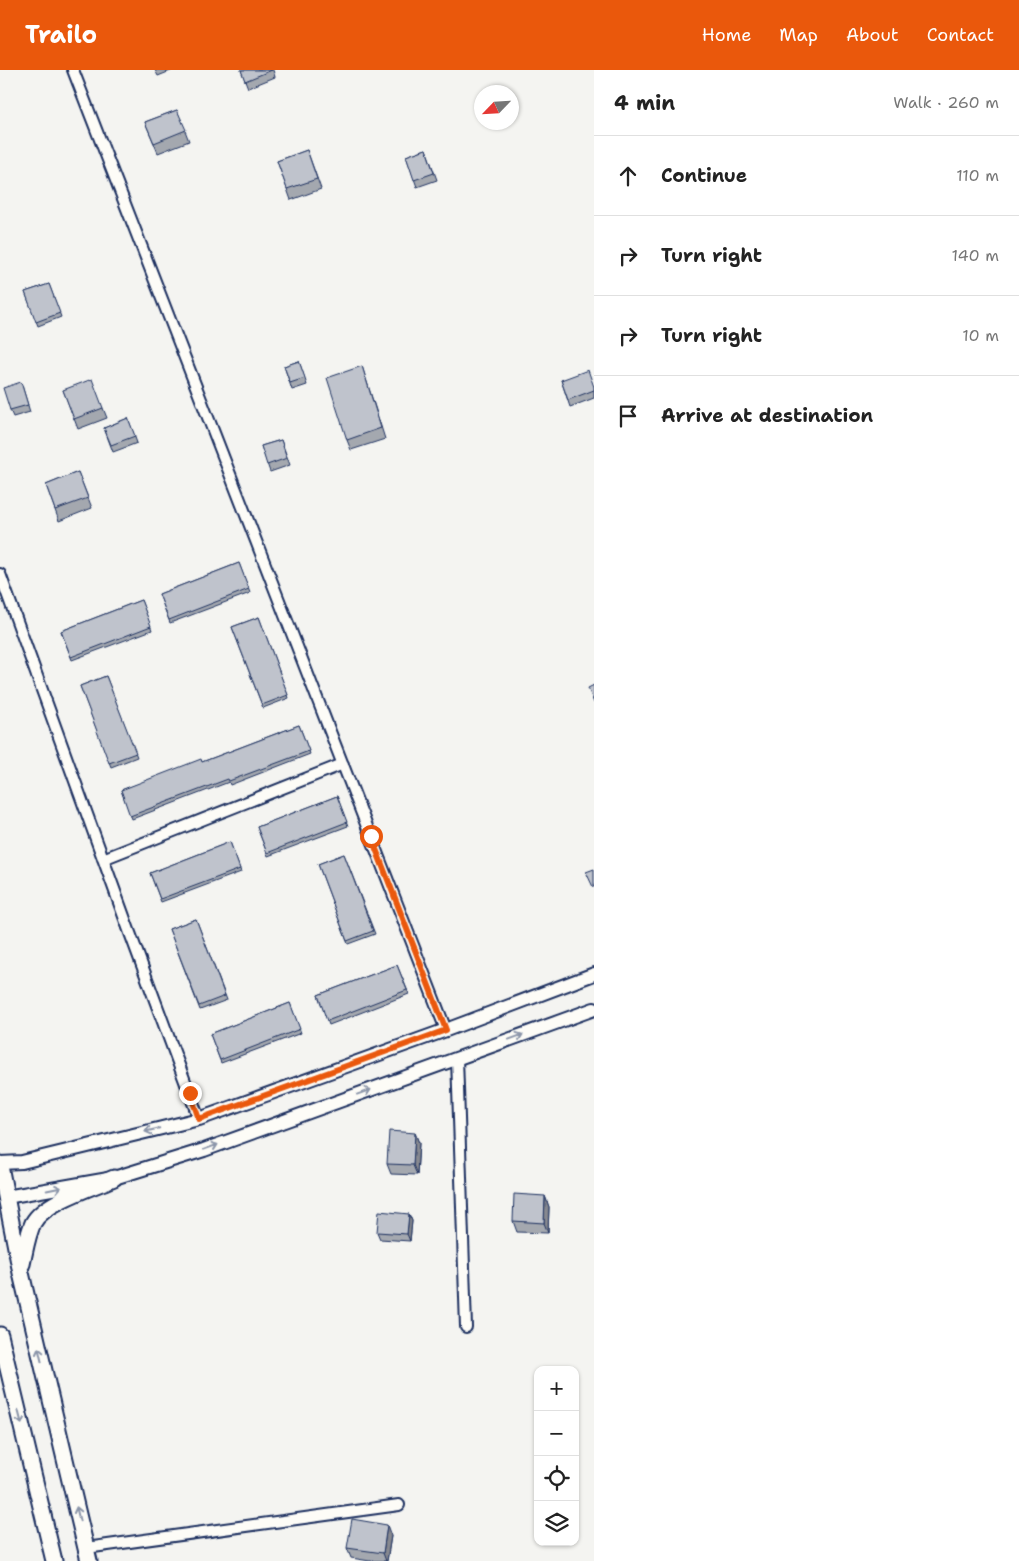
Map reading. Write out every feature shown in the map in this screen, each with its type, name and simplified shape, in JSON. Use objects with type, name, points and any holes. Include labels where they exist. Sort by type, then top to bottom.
[{"type":"main road","points":[[0,1165],[3,1197],[87,1554]]},
{"type":"main road","points":[[21,1273],[27,1242],[34,1221],[51,1204],[114,1178]]},
{"type":"main road","points":[[0,1336],[54,1561]]},
{"type":"street","points":[[73,70],[446,1030]]},
{"type":"street","points":[[0,574],[199,1119]]},
{"type":"street","points":[[103,859],[343,764]]},
{"type":"street","points":[[0,1165],[22,1162],[199,1119],[446,1030],[594,974]]},
{"type":"street","points":[[3,1197],[114,1178],[204,1150],[594,1009]]},
{"type":"street","points":[[457,1058],[466,1327]]},
{"type":"street","points":[[87,1554],[399,1505]]},
{"type":"building","points":[[241,70],[272,70],[245,81]]},
{"type":"building","points":[[177,110],[186,130],[154,143],[145,122]]},
{"type":"building","points":[[426,149],[434,173],[414,180],[406,156]]},
{"type":"building","points":[[307,150],[317,179],[287,189],[277,161]]},
{"type":"building","points":[[49,284],[60,313],[36,322],[25,292]]},
{"type":"building","points":[[299,361],[305,378],[290,383],[284,366]]},
{"type":"building","points":[[362,366],[381,428],[347,440],[327,378]]},
{"type":"building","points":[[588,370],[594,390],[568,400],[561,380]]},
{"type":"building","points":[[92,379],[103,408],[74,419],[63,390]]},
{"type":"building","points":[[21,382],[28,405],[10,410],[3,388]]},
{"type":"building","points":[[128,418],[135,436],[111,445],[104,428]]},
{"type":"building","points":[[281,440],[287,458],[267,465],[261,446]]},
{"type":"building","points":[[78,472],[88,498],[55,510],[46,485]]},
{"type":"building","points":[[239,563],[249,589],[169,620],[159,594]]},
{"type":"building","points":[[141,600],[151,626],[71,657],[61,631]]},
{"type":"building","points":[[259,617],[288,695],[262,705],[232,627]]},
{"type":"building","points":[[106,676],[136,753],[109,763],[80,686]]},
{"type":"building","points":[[594,685],[594,703],[588,688]]},
{"type":"building","points":[[299,725],[309,751],[130,816],[121,790],[201,759],[202,762]]},
{"type":"building","points":[[337,796],[347,822],[267,853],[257,827]]},
{"type":"building","points":[[230,842],[240,869],[160,899],[150,873]]},
{"type":"building","points":[[344,854],[373,931],[347,941],[318,864]]},
{"type":"building","points":[[594,869],[594,887],[593,887],[586,872]]},
{"type":"building","points":[[196,919],[225,996],[199,1006],[169,929]]},
{"type":"building","points":[[397,965],[407,990],[327,1021],[318,995]]},
{"type":"building","points":[[290,1003],[300,1029],[220,1060],[210,1034]]},
{"type":"building","points":[[389,1131],[415,1133],[413,1165],[387,1164]]},
{"type":"building","points":[[514,1194],[545,1196],[544,1223],[513,1221]]},
{"type":"building","points":[[379,1211],[409,1214],[407,1234],[377,1232]]},
{"type":"building","points":[[352,1519],[387,1525],[383,1553],[347,1548]]},
{"type":"route","points":[[190,1093],[199,1119],[446,1030],[371,836]]}]
